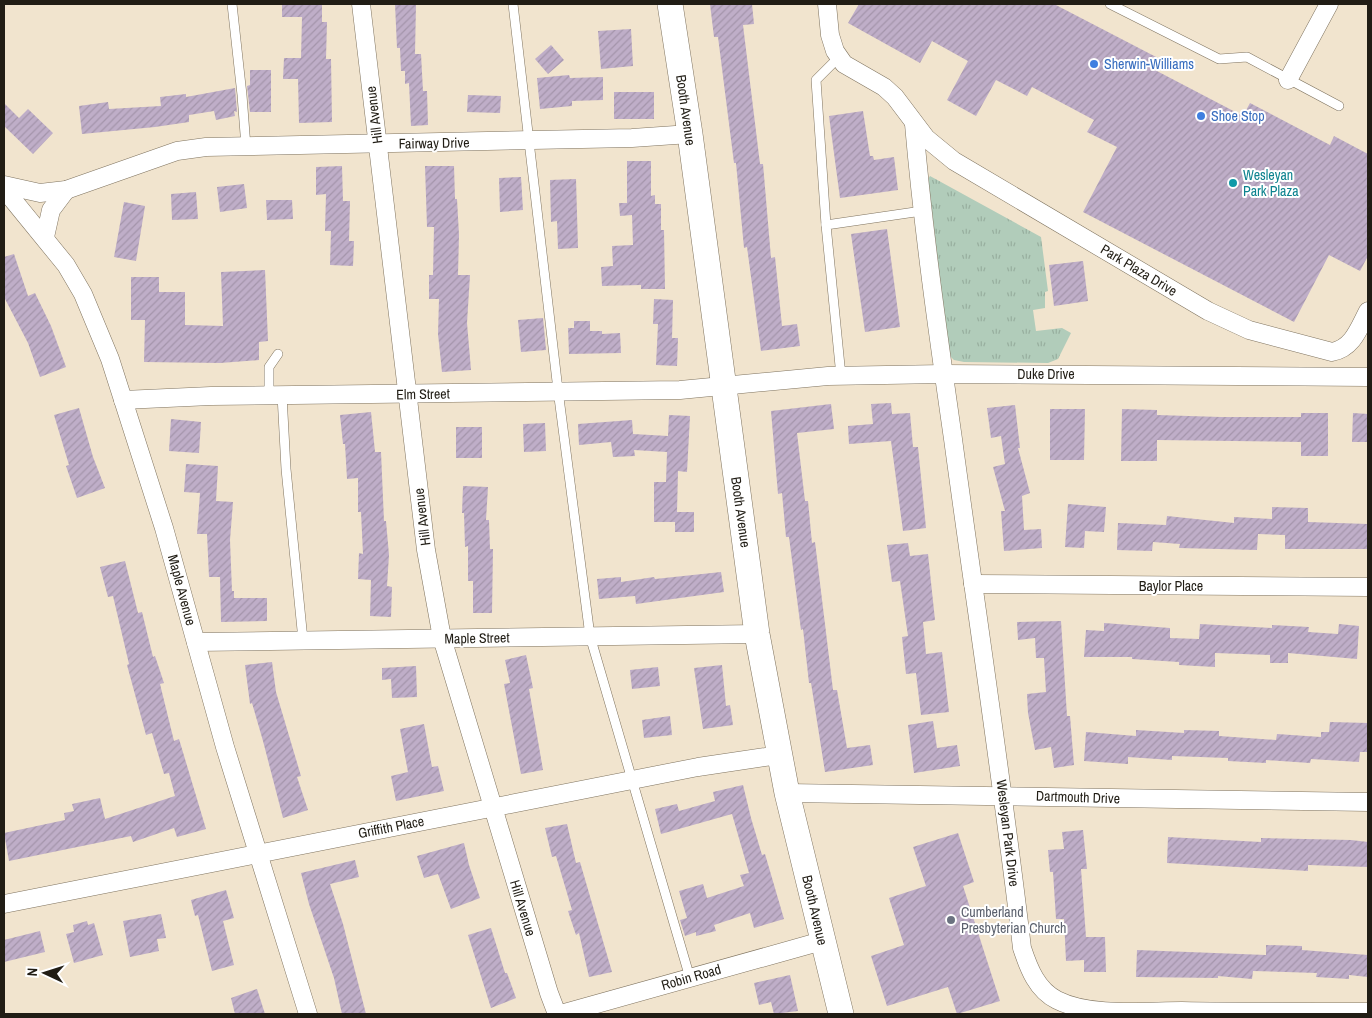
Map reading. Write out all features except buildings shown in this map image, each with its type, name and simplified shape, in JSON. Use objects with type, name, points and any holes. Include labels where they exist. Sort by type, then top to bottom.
[{"type":"street","name":"Hill Avenue","points":[[361,4],[426,550],[442,638],[548,993],[557,1014]]},
{"type":"street","name":"Booth Avenue","points":[[670,4],[690,134],[757,634],[787,793],[841,1014]]},
{"type":"street","points":[[827,4],[830,35],[839,57]]},
{"type":"street","points":[[1288,80],[1329,4]]},
{"type":"street","name":"Park Plaza Drive","points":[[839,57],[844,64],[884,87],[895,97],[926,138],[954,161],[1208,311],[1249,330],[1332,352],[1342,350],[1350,344],[1368,311]]},
{"type":"street","name":"Park Plaza Drive","points":[[914,124],[922,211],[943,374]]},
{"type":"street","name":"Fairway Drive","points":[[4,185],[40,193],[66,190],[178,151],[206,147],[529,141],[690,134]]},
{"type":"street","name":"Maple Avenue","points":[[4,189],[66,265],[83,294],[110,359],[164,528],[257,853],[308,1014]]},
{"type":"street","points":[[45,237],[51,210],[66,190]]},
{"type":"street","name":"Duke Drive","points":[[724,386],[841,376],[943,374],[1368,377]]},
{"type":"street","name":"Wesleyan Park Drive","points":[[943,374],[1004,795],[1022,948],[1029,970],[1055,999],[1073,1007],[1118,1011],[1368,1012]]},
{"type":"street","name":"Elm Street","points":[[123,400],[408,395],[558,390],[680,390],[724,386]]},
{"type":"street","name":"Baylor Place","points":[[973,584],[1368,587]]},
{"type":"street","name":"Maple Street","points":[[196,642],[757,634]]},
{"type":"street","name":"Griffith Place","points":[[4,904],[698,767],[779,755]]},
{"type":"street","name":"Dartmouth Drive","points":[[787,793],[1368,802]]},
{"type":"street","name":"Robin Road","points":[[561,1014],[822,941]]},
{"type":"lane","points":[[232,4],[246,147]]},
{"type":"lane","points":[[513,4],[558,390],[590,636],[690,978]]},
{"type":"lane","points":[[1110,4],[1219,59],[1247,57],[1339,106]]},
{"type":"lane","points":[[839,57],[816,80],[826,225],[841,376]]},
{"type":"lane","points":[[826,225],[922,211]]},
{"type":"lane","points":[[278,354],[268,367],[275,396],[286,469],[303,640]]},
{"type":"green space","points":[[930,176],[1041,237],[1048,291],[1045,292],[1045,308],[1033,310],[1036,331],[1062,328],[1071,333],[1058,359],[1048,363],[964,362],[954,360],[949,355],[928,179]]},
{"type":"place","name":"Sherwin-Williams","points":[[1094,64]]},
{"type":"place","name":"Shoe Stop","points":[[1201,116]]},
{"type":"place","name":"Wesleyan Park Plaza","points":[[1233,183]]},
{"type":"place","name":"Cumberland Presbyterian Church","points":[[951,920]]}]
